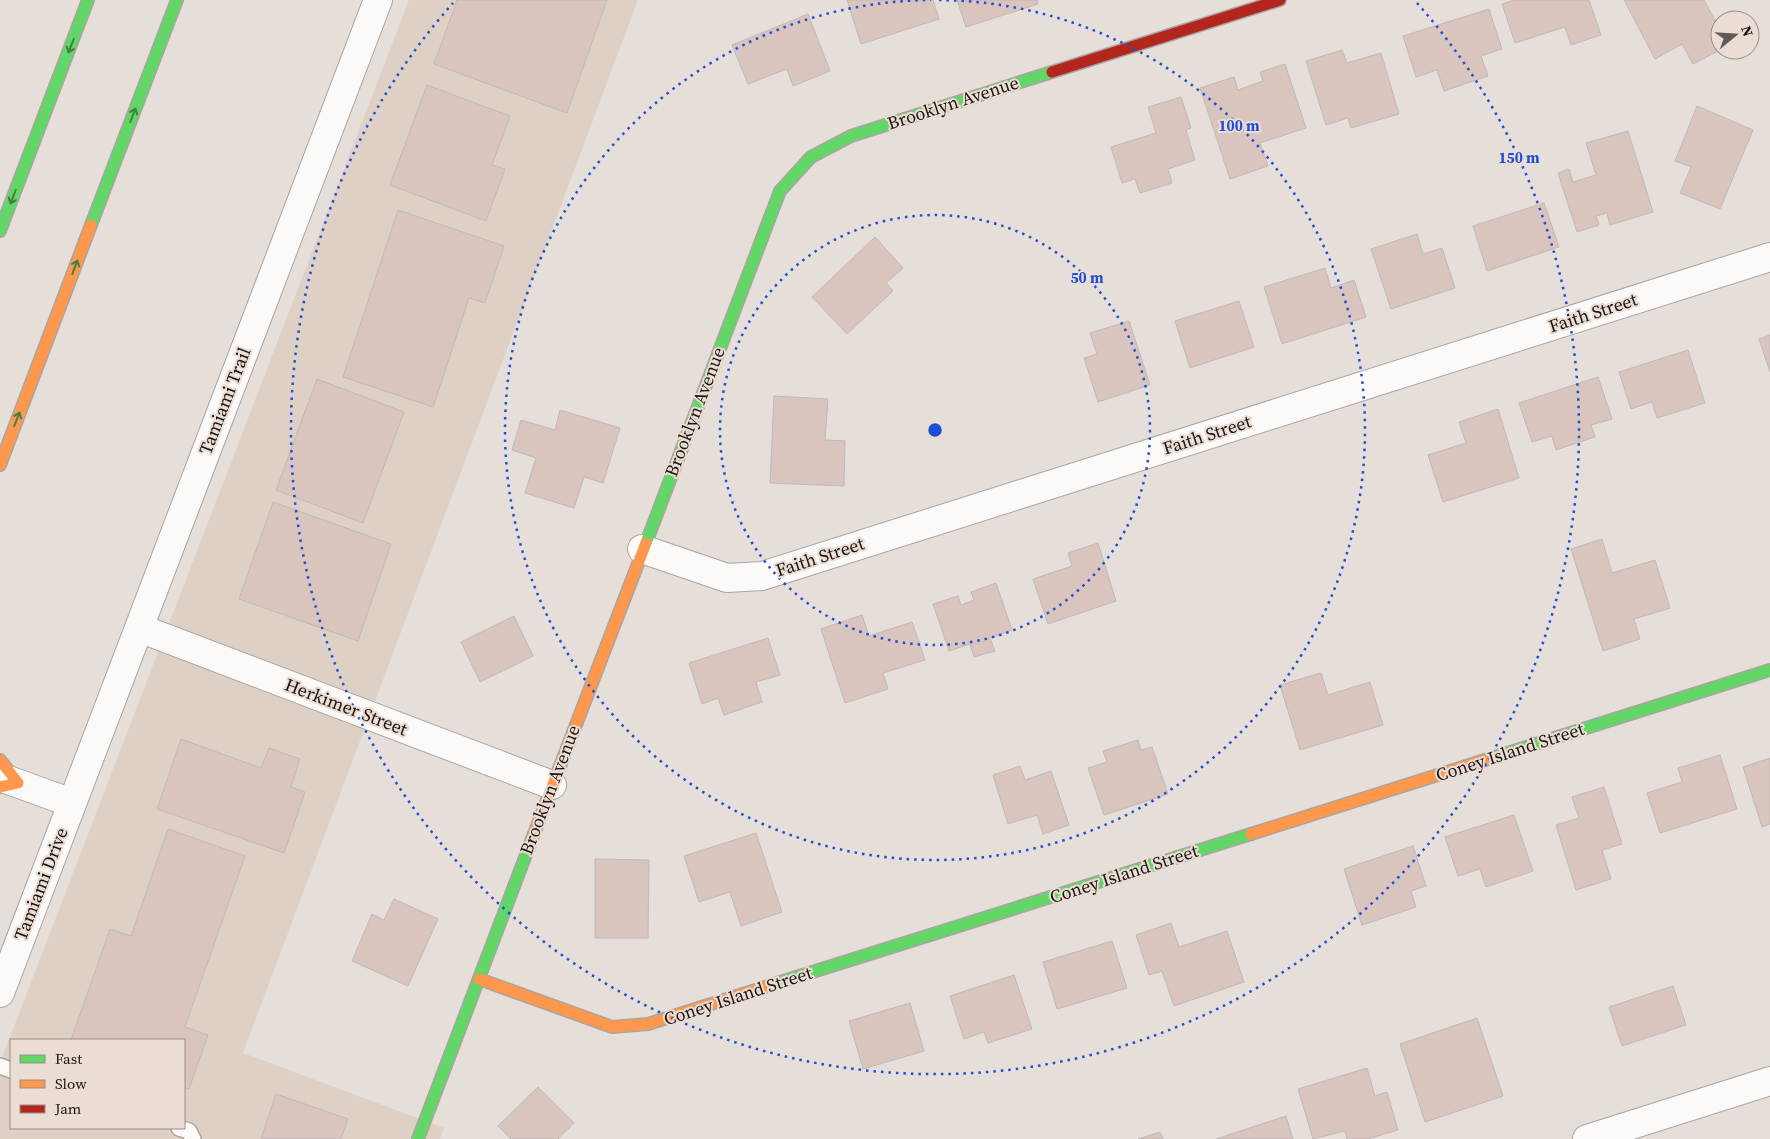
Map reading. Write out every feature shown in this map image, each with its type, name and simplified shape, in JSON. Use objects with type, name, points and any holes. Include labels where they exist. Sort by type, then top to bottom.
[{"type":"street","points":[[0,232],[88,0]]},
{"type":"street","points":[[0,465],[177,0]]},
{"type":"street","name":"Tamiami Trail","points":[[72,802],[378,0]]},
{"type":"street","name":"Brooklyn Avenue","points":[[418,1139],[780,191],[811,157],[851,136],[1280,0]]},
{"type":"street","name":"Faith Street","points":[[642,549],[727,578],[762,576],[1770,257]]},
{"type":"street","name":"Herkimer Street","points":[[139,628],[552,786]]},
{"type":"street","name":"Coney Island Street","points":[[479,979],[612,1026],[648,1024],[1770,670]]},
{"type":"street","points":[[0,760],[6,782],[72,802]]},
{"type":"street","name":"Tamiami Drive","points":[[0,993],[72,802]]},
{"type":"street","points":[[1587,1139],[1770,1081]]},
{"type":"lane","points":[[182,1129],[189,1131],[193,1139]]},
{"type":"shaded area","points":[[409,0],[638,0],[243,1053],[444,1128],[440,1139],[0,1139],[0,1063]]},
{"type":"building","points":[[457,0],[607,0],[567,113],[434,64]]},
{"type":"building","points":[[847,0],[933,0],[939,19],[861,44]]},
{"type":"building","points":[[957,0],[1037,0],[1038,4],[966,27]]},
{"type":"building","points":[[1514,0],[1589,0],[1601,35],[1571,45],[1565,27],[1515,43],[1502,4]]},
{"type":"building","points":[[1624,0],[1704,0],[1710,11],[1710,55],[1693,64],[1682,44],[1655,59]]},
{"type":"building","points":[[1489,9],[1502,49],[1481,56],[1488,76],[1444,91],[1437,70],[1416,77],[1403,36]]},
{"type":"building","points":[[808,14],[830,71],[793,86],[787,69],[748,84],[732,45]]},
{"type":"building","points":[[1342,50],[1347,63],[1381,53],[1399,114],[1351,128],[1348,118],[1326,125],[1306,61]]},
{"type":"building","points":[[1285,64],[1306,128],[1260,143],[1268,166],[1230,179],[1200,88],[1234,77],[1238,90],[1263,81],[1260,72]]},
{"type":"building","points":[[427,85],[510,116],[492,165],[505,169],[486,221],[390,185]]},
{"type":"building","points":[[1181,97],[1191,128],[1186,130],[1195,160],[1168,169],[1172,183],[1140,193],[1135,179],[1122,183],[1111,147],[1156,133],[1148,107]]},
{"type":"building","points":[[1697,106],[1753,130],[1720,209],[1680,193],[1691,167],[1675,161]]},
{"type":"building","points":[[1628,131],[1653,212],[1610,225],[1607,213],[1596,216],[1599,225],[1577,232],[1558,173],[1569,169],[1573,182],[1596,175],[1586,143]]},
{"type":"building","points":[[1544,203],[1559,247],[1487,271],[1473,226]]},
{"type":"building","points":[[398,210],[504,246],[485,303],[469,298],[433,407],[343,377]]},
{"type":"building","points":[[1417,234],[1423,254],[1442,248],[1455,288],[1391,309],[1371,249]]},
{"type":"building","points":[[875,237],[903,268],[886,283],[893,291],[847,334],[812,297]]},
{"type":"building","points":[[1325,268],[1331,288],[1354,280],[1366,317],[1282,344],[1264,287]]},
{"type":"building","points":[[1239,301],[1254,347],[1190,368],[1175,321]]},
{"type":"building","points":[[1129,321],[1150,385],[1098,402],[1084,358],[1097,354],[1090,333]]},
{"type":"building","points":[[1770,335],[1770,372],[1759,339]]},
{"type":"building","points":[[1688,350],[1705,403],[1657,418],[1652,402],[1631,409],[1619,372]]},
{"type":"building","points":[[1598,377],[1612,419],[1591,425],[1595,437],[1556,450],[1552,436],[1532,442],[1519,403]]},
{"type":"building","points":[[317,379],[404,412],[363,523],[276,490]]},
{"type":"building","points":[[774,396],[828,399],[825,440],[845,441],[844,486],[770,483]]},
{"type":"building","points":[[1498,409],[1519,478],[1443,502],[1428,455],[1466,443],[1459,422]]},
{"type":"building","points":[[560,410],[620,428],[603,483],[584,477],[574,508],[525,493],[536,458],[512,450],[521,420],[555,430]]},
{"type":"building","points":[[273,502],[391,544],[358,641],[239,599]]},
{"type":"building","points":[[1602,539],[1612,573],[1655,560],[1670,608],[1634,619],[1640,639],[1603,651],[1571,549]]},
{"type":"building","points":[[1098,543],[1116,601],[1048,624],[1033,579],[1072,566],[1068,553]]},
{"type":"building","points":[[996,583],[1012,630],[990,638],[995,651],[974,657],[970,644],[949,651],[933,604],[958,596],[961,605],[974,600],[971,592]]},
{"type":"building","points":[[862,615],[869,636],[912,622],[925,660],[883,673],[888,689],[845,703],[821,629]]},
{"type":"building","points":[[514,616],[533,656],[480,682],[461,642]]},
{"type":"building","points":[[768,638],[780,675],[756,682],[762,702],[724,715],[718,698],[702,704],[689,663]]},
{"type":"building","points":[[1321,673],[1328,695],[1370,682],[1383,725],[1300,750],[1280,685]]},
{"type":"building","points":[[181,739],[261,768],[269,748],[300,759],[291,787],[305,792],[284,853],[157,809]]},
{"type":"building","points":[[1138,740],[1141,750],[1152,747],[1168,794],[1104,815],[1088,768],[1107,762],[1103,751]]},
{"type":"building","points":[[1720,755],[1737,809],[1660,833],[1647,793],[1682,782],[1678,768]]},
{"type":"building","points":[[1770,758],[1770,824],[1762,827],[1743,767]]},
{"type":"building","points":[[1020,766],[1025,780],[1051,771],[1069,825],[1043,834],[1037,815],[1008,824],[993,775]]},
{"type":"building","points":[[1604,787],[1622,844],[1602,850],[1611,879],[1576,890],[1556,825],[1579,818],[1572,797]]},
{"type":"building","points":[[1514,815],[1533,871],[1486,887],[1480,869],[1458,876],[1445,837]]},
{"type":"building","points":[[168,829],[245,856],[185,1027],[208,1035],[189,1089],[185,1088],[185,1039],[71,1039],[110,929],[131,936]]},
{"type":"building","points":[[756,833],[782,912],[741,926],[730,892],[699,902],[684,856]]},
{"type":"building","points":[[1413,846],[1426,886],[1411,891],[1416,907],[1362,925],[1344,869]]},
{"type":"building","points":[[595,859],[649,860],[648,938],[595,938]]},
{"type":"building","points":[[394,899],[438,919],[408,986],[352,961],[372,914],[384,920]]},
{"type":"building","points":[[1171,923],[1179,947],[1227,931],[1244,982],[1174,1006],[1162,971],[1149,975],[1136,935]]},
{"type":"building","points":[[1112,941],[1127,988],[1057,1009],[1043,962]]},
{"type":"building","points":[[1014,975],[1032,1029],[988,1043],[984,1032],[964,1039],[950,996]]},
{"type":"building","points":[[1673,986],[1686,1025],[1622,1046],[1609,1007]]},
{"type":"building","points":[[910,1003],[924,1051],[863,1069],[849,1021]]},
{"type":"building","points":[[1477,1018],[1503,1096],[1425,1122],[1400,1044]]},
{"type":"building","points":[[1367,1068],[1375,1096],[1387,1092],[1398,1130],[1368,1139],[1347,1139],[1345,1131],[1313,1139],[1298,1089]]},
{"type":"building","points":[[538,1087],[574,1123],[558,1139],[511,1139],[498,1126]]},
{"type":"building","points":[[276,1094],[348,1119],[341,1139],[261,1139]]},
{"type":"building","points":[[1286,1116],[1293,1139],[1216,1139]]},
{"type":"building","points":[[1160,1132],[1163,1139],[1138,1139]]},
{"type":"traffic: fast","points":[[0,231],[88,0]]},
{"type":"traffic: fast","points":[[91,225],[177,0]]},
{"type":"traffic: fast","points":[[646,543],[780,191],[811,157],[851,136],[1052,72]]},
{"type":"traffic: fast","points":[[1485,760],[1770,670]]},
{"type":"traffic: fast","points":[[771,985],[1251,834]]},
{"type":"traffic: fast","points":[[418,1139],[532,839]]},
{"type":"traffic: slow","points":[[0,465],[91,225]]},
{"type":"traffic: slow","points":[[532,839],[646,543]]},
{"type":"traffic: slow","points":[[0,760],[18,783],[0,787]]},
{"type":"traffic: slow","points":[[1251,834],[1485,760]]},
{"type":"traffic: slow","points":[[479,979],[612,1027],[648,1024],[771,985]]},
{"type":"traffic: jam","points":[[1052,72],[1280,0]]}]
